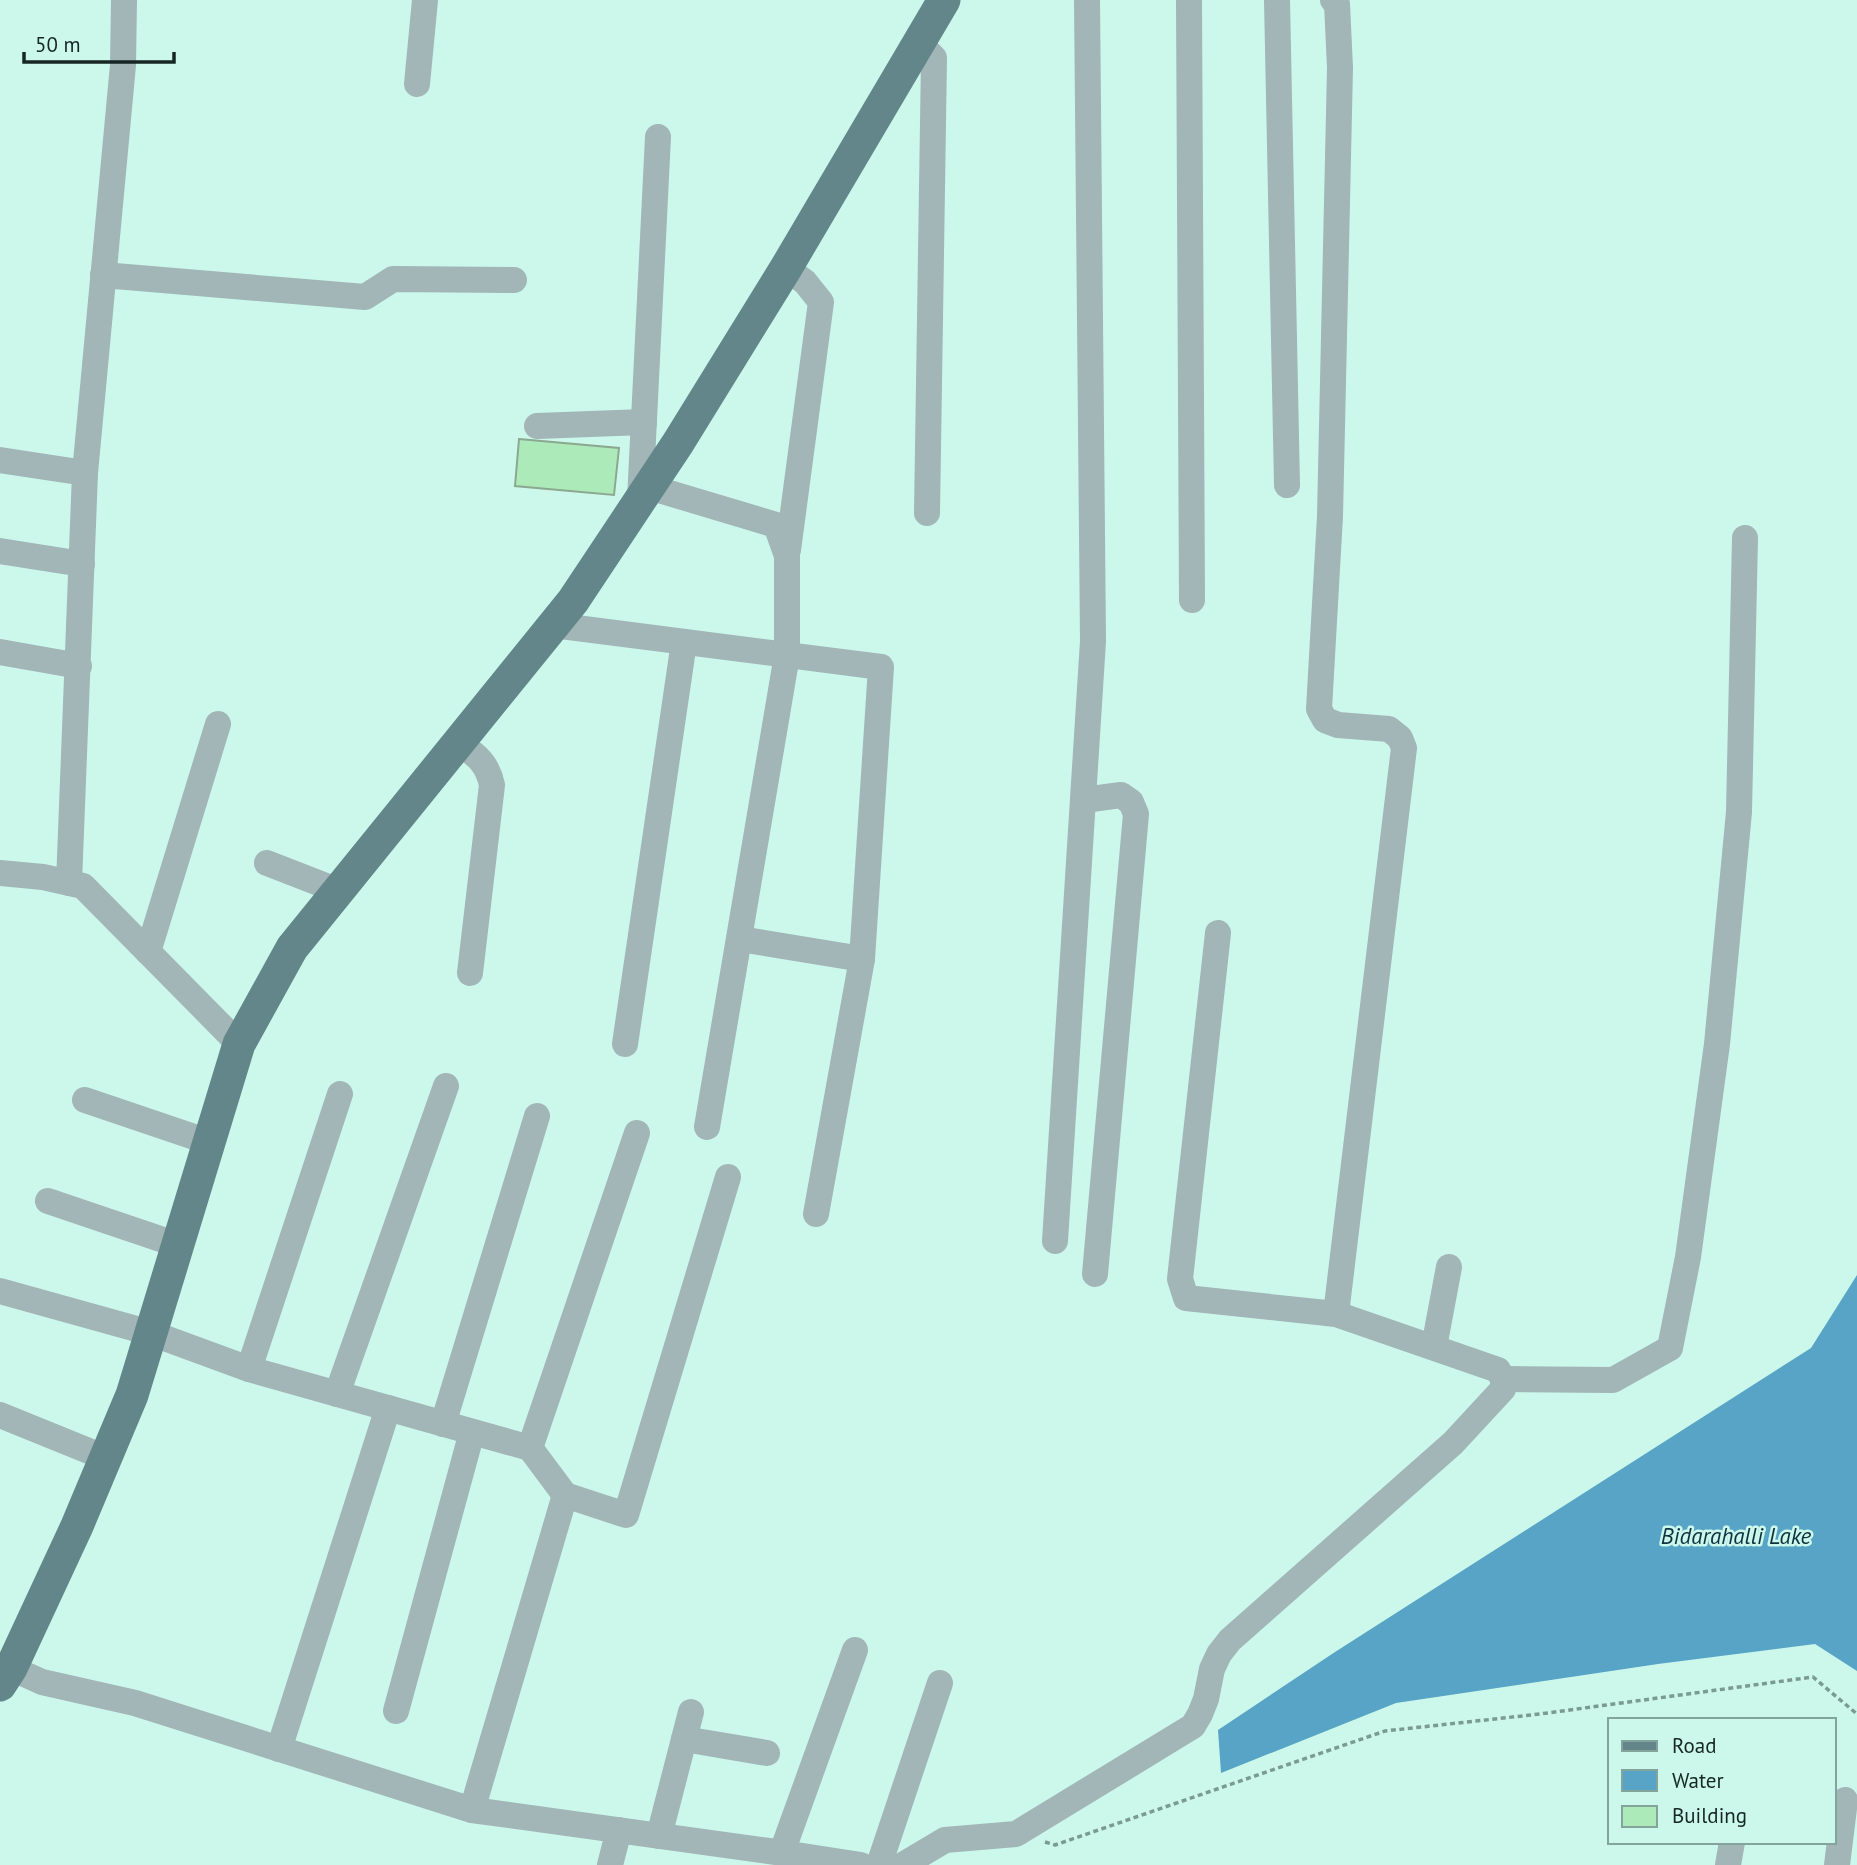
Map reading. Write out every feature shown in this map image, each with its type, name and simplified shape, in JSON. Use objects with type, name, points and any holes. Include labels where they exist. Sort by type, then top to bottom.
[{"type":"main road","points":[[5,1676],[77,1526],[132,1395],[239,1044],[292,948],[573,601],[678,443],[786,268],[944,0]]},
{"type":"street","points":[[69,883],[85,473],[123,65],[124,0]]},
{"type":"street","points":[[417,84],[425,0]]},
{"type":"street","points":[[1055,1241],[1093,628],[1087,0]]},
{"type":"street","points":[[1189,0],[1192,600]]},
{"type":"street","points":[[1277,0],[1287,485]]},
{"type":"street","points":[[1333,0],[1337,4],[1340,82],[1331,516],[1319,709],[1325,720],[1338,724],[1389,729],[1400,738],[1404,748],[1336,1314]]},
{"type":"street","points":[[919,43],[934,58],[927,513]]},
{"type":"street","points":[[658,138],[644,422],[645,493],[776,524],[788,556]]},
{"type":"street","points":[[707,1126],[787,655],[788,556],[821,302],[805,282],[786,268]]},
{"type":"street","points":[[103,275],[365,297],[393,279],[514,280]]},
{"type":"street","points":[[537,426],[644,422]]},
{"type":"street","points":[[0,460],[85,473]]},
{"type":"street","points":[[1503,1379],[1613,1380],[1670,1348],[1688,1257],[1717,1044],[1738,825],[1745,538]]},
{"type":"street","points":[[0,551],[82,564]]},
{"type":"street","points":[[553,625],[881,667],[862,959],[816,1214]]},
{"type":"street","points":[[625,1044],[684,642]]},
{"type":"street","points":[[0,652],[79,666]]},
{"type":"street","points":[[148,952],[218,724]]},
{"type":"street","points":[[458,742],[489,771],[492,785],[470,973]]},
{"type":"street","points":[[1084,800],[1121,795],[1130,802],[1136,814],[1095,1274]]},
{"type":"street","points":[[267,863],[339,891]]},
{"type":"street","points":[[0,873],[43,877],[83,886],[239,1044]]},
{"type":"street","points":[[903,1865],[945,1840],[1016,1834],[1193,1726],[1206,1699],[1212,1669],[1230,1640],[1453,1443],[1503,1389],[1503,1379],[1498,1370],[1336,1314],[1186,1298],[1180,1279],[1217,933]]},
{"type":"street","points":[[740,939],[862,959]]},
{"type":"street","points":[[337,1394],[446,1086]]},
{"type":"street","points":[[249,1369],[340,1094]]},
{"type":"street","points":[[85,1100],[209,1142]]},
{"type":"street","points":[[443,1424],[537,1116]]},
{"type":"street","points":[[530,1448],[637,1133]]},
{"type":"street","points":[[0,1291],[150,1333],[249,1369],[530,1448],[565,1495],[625,1516],[728,1177]]},
{"type":"street","points":[[48,1201],[178,1245]]},
{"type":"street","points":[[1434,1347],[1449,1267]]},
{"type":"street","points":[[279,1749],[388,1408]]},
{"type":"street","points":[[0,1415],[106,1458]]},
{"type":"street","points":[[396,1711],[472,1432]]},
{"type":"street","points":[[472,1810],[565,1495]]},
{"type":"street","points":[[782,1852],[855,1650]]},
{"type":"street","points":[[5,1676],[135,1703],[472,1810],[659,1836],[718,1854],[782,1852],[851,1864]]},
{"type":"street","points":[[879,1865],[940,1683]]},
{"type":"street","points":[[659,1836],[691,1712]]},
{"type":"street","points":[[684,1739],[767,1753]]},
{"type":"street","points":[[1838,1865],[1845,1800]]},
{"type":"street","points":[[611,1865],[619,1830]]},
{"type":"street","points":[[1728,1865],[1732,1844]]},
{"type":"path","points":[[1016,1834],[1055,1845],[1385,1731],[1540,1714],[1813,1677],[1857,1714]]},
{"type":"water","name":"Bidarahalli Lake","points":[[1857,1275],[1857,1671],[1815,1644],[1396,1703],[1221,1773],[1218,1730],[1335,1652],[1811,1348]]},
{"type":"building","points":[[519,439],[619,448],[614,495],[515,486]]}]
